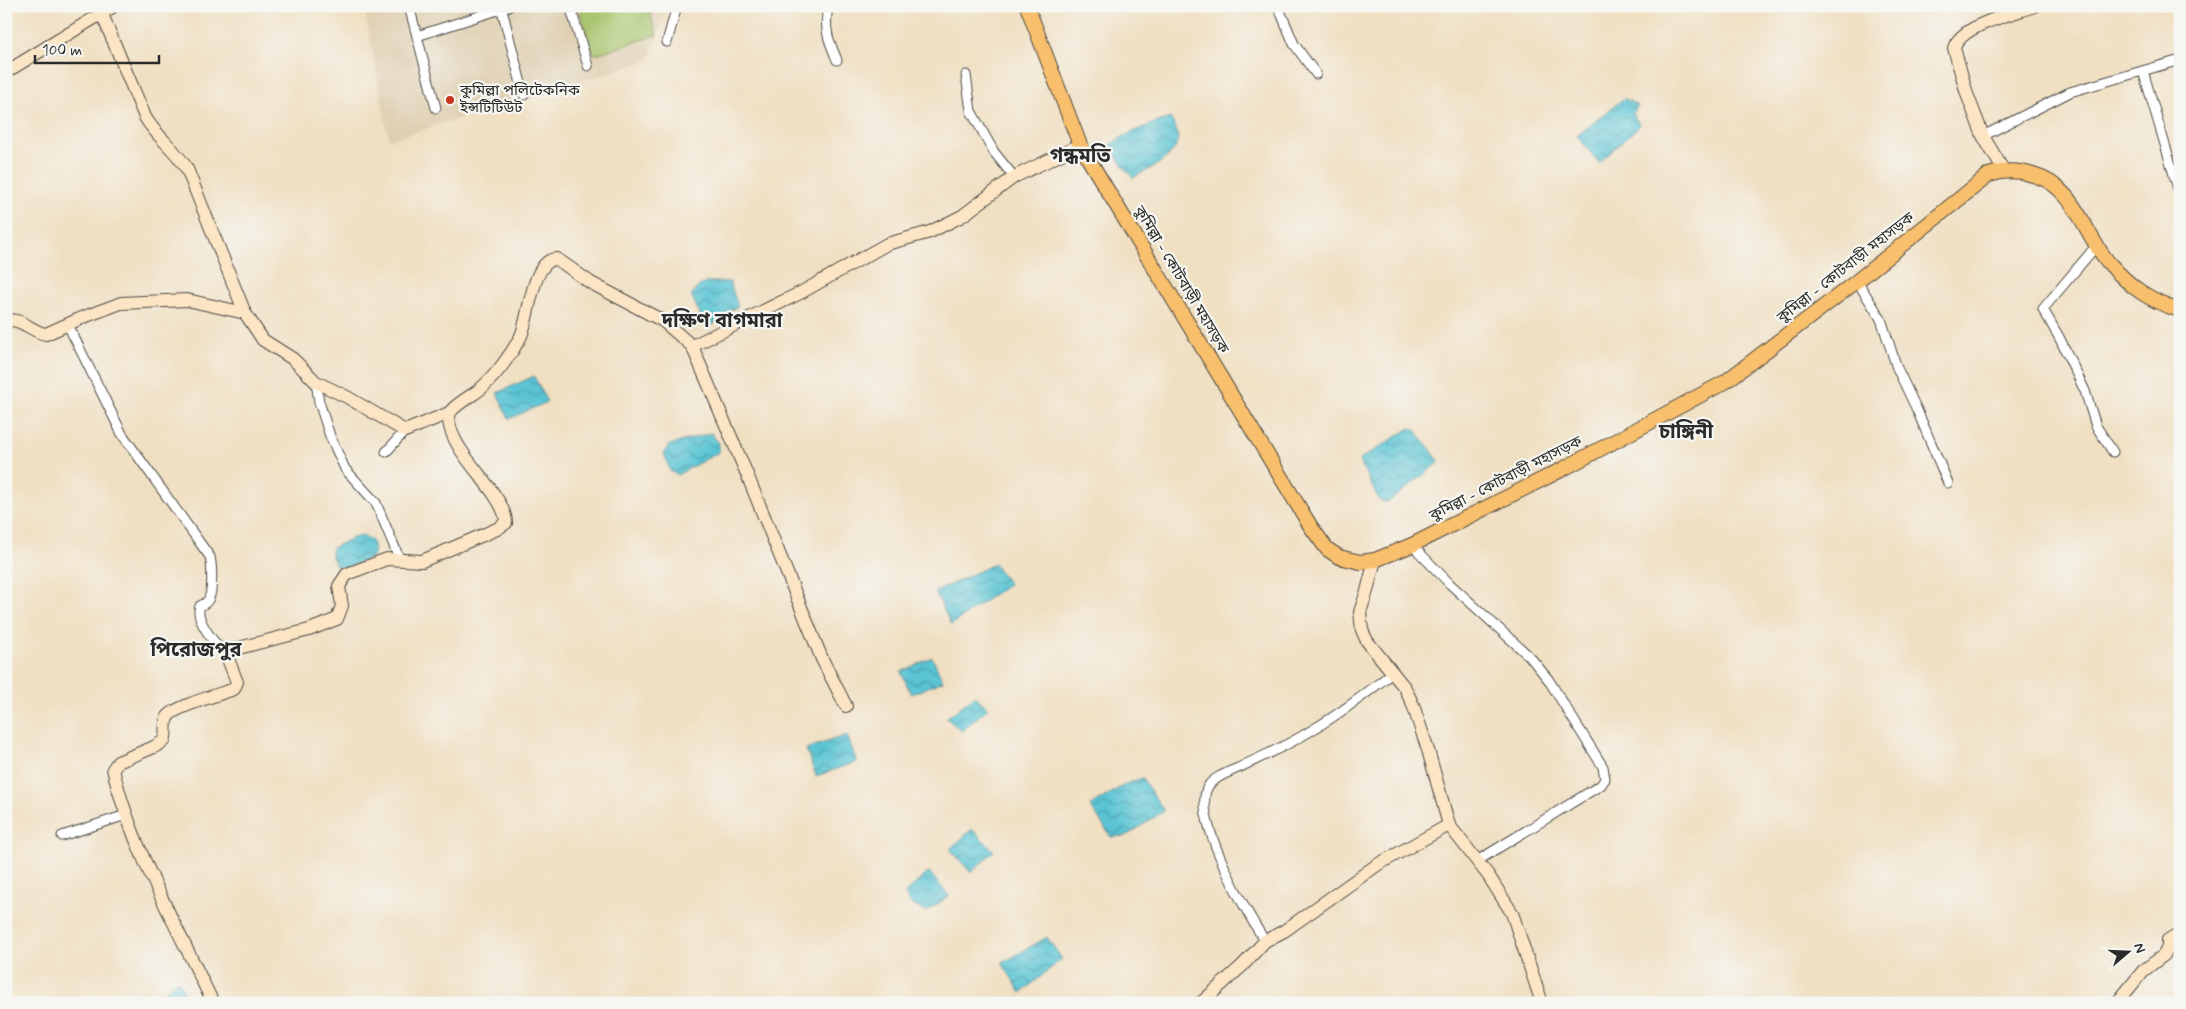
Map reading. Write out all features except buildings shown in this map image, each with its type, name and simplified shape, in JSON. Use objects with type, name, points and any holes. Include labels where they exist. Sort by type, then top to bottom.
[{"type":"main road","name":"কুমিল্লা - কোটবাড়ী মহাসড়ক","points":[[1029,7],[1080,145],[1320,540],[1334,554],[1360,562],[1374,560],[1412,545],[1563,469],[1725,382],[1857,281],[1989,176],[2004,171]]},
{"type":"main road","points":[[2004,171],[2019,171],[2039,176],[2054,184],[2064,193],[2108,261],[2140,293],[2165,306],[2180,310]]},
{"type":"street","points":[[6,72],[114,6]]},
{"type":"street","points":[[409,6],[436,108]]},
{"type":"street","points":[[501,6],[524,95]]},
{"type":"street","points":[[417,36],[510,6]]},
{"type":"street","points":[[570,6],[588,66]]},
{"type":"street","points":[[667,42],[678,6]]},
{"type":"street","points":[[828,6],[825,24],[828,38],[838,60]]},
{"type":"street","points":[[1278,6],[1294,44],[1316,74]]},
{"type":"street","points":[[2004,171],[1983,136],[1967,94],[1954,48],[1956,43],[1972,29],[2034,6]]},
{"type":"street","points":[[102,14],[145,117],[153,132],[179,155],[244,313],[263,340],[293,359],[316,382],[347,397],[405,431]]},
{"type":"street","points":[[1983,136],[2070,92],[2180,60]]},
{"type":"street","points":[[2143,71],[2180,195]]},
{"type":"street","points":[[966,75],[971,111],[994,152],[1014,176]]},
{"type":"street","points":[[692,346],[802,292],[887,244],[930,232],[962,216],[1014,176],[1080,145]]},
{"type":"street","points":[[2097,245],[2043,308],[2085,391],[2096,426],[2112,452]]},
{"type":"street","points":[[386,452],[405,431],[449,413],[459,403],[479,390],[508,356],[520,336],[526,323],[528,308],[540,269],[543,264],[552,259],[557,259],[591,283],[663,321],[692,346],[750,481],[822,659],[846,706]]},
{"type":"street","points":[[1857,281],[1881,320],[1897,368],[1948,483]]},
{"type":"street","points":[[6,320],[19,320],[35,330],[46,334],[84,316],[121,303],[140,301],[157,303],[177,299],[244,313]]},
{"type":"street","points":[[68,325],[122,434],[158,487],[210,557],[212,568],[210,594],[207,601],[198,608],[208,635],[220,650],[228,654]]},
{"type":"street","points":[[316,382],[319,402],[330,436],[345,469],[376,503],[400,560]]},
{"type":"street","points":[[228,654],[237,647],[309,630],[337,619],[342,606],[339,586],[347,574],[387,559],[411,562],[422,561],[497,529],[506,523],[501,506],[453,435],[449,413]]},
{"type":"street","points":[[1412,545],[1457,590],[1530,657],[1548,679],[1599,760],[1605,774],[1601,785],[1477,861]]},
{"type":"street","points":[[1374,560],[1360,612],[1360,621],[1368,642],[1405,688],[1413,705],[1428,750],[1449,825],[1477,861],[1512,913],[1542,1003]]},
{"type":"street","points":[[213,1003],[186,951],[126,815],[114,774],[115,765],[118,762],[164,741],[166,721],[171,713],[211,696],[234,689],[237,682],[229,666],[228,654]]},
{"type":"street","points":[[1265,941],[1251,918],[1213,843],[1206,808],[1205,796],[1208,786],[1222,776],[1312,731],[1392,673]]},
{"type":"street","points":[[62,836],[126,815]]},
{"type":"street","points":[[1201,1003],[1242,966],[1265,941],[1284,932],[1377,866],[1449,825]]},
{"type":"street","points":[[2116,1003],[2143,971],[2164,955],[2168,947],[2168,940],[2180,933]]},
{"type":"shaded area","name":"কুমিল্লা পলিটেকনিক ইন্সটিটিউট","points":[[364,6],[668,6],[649,60],[389,140]]},
{"type":"green space","points":[[578,6],[648,6],[657,35],[594,55]]},
{"type":"water","points":[[1624,98],[1638,106],[1632,114],[1640,125],[1599,163],[1577,136]]},
{"type":"water","points":[[1170,118],[1177,132],[1178,140],[1175,148],[1155,166],[1133,178],[1114,154],[1110,145],[1131,133]]},
{"type":"water","points":[[708,282],[730,282],[738,307],[707,329],[691,295],[699,286]]},
{"type":"water","points":[[534,376],[547,402],[509,419],[497,393]]},
{"type":"water","points":[[1410,428],[1415,429],[1440,462],[1390,501],[1384,502],[1379,500],[1359,460]]},
{"type":"water","points":[[711,433],[719,443],[719,452],[677,475],[670,471],[664,453],[669,445]]},
{"type":"water","points":[[363,536],[372,542],[374,551],[371,558],[344,568],[336,566],[331,554],[332,548],[352,538]]},
{"type":"water","points":[[994,564],[1009,584],[951,625],[935,592]]},
{"type":"water","points":[[932,657],[943,681],[911,694],[901,672]]},
{"type":"water","points":[[975,696],[988,708],[962,731],[946,718]]},
{"type":"water","points":[[847,735],[857,762],[816,776],[806,749]]},
{"type":"water","points":[[1142,778],[1164,811],[1126,836],[1111,837],[1090,806],[1126,784]]},
{"type":"water","points":[[972,829],[994,851],[971,873],[950,849]]},
{"type":"water","points":[[929,872],[949,896],[926,912],[910,902],[905,893]]},
{"type":"water","points":[[1047,937],[1062,959],[1021,993],[1002,963]]},
{"type":"water","points":[[178,980],[190,1003],[151,1003]]},
{"type":"place","name":"কুমিল্লা পলিটেকনিক ইন্সটিটিউট","points":[[450,100]]},
{"type":"district","name":"গন্ধমতি","points":[[1080,156]]},
{"type":"district","name":"দক্ষিণ বাগমারা","points":[[722,321]]},
{"type":"district","name":"চাঙ্গিনী","points":[[1686,432]]},
{"type":"district","name":"পিরোজপুর","points":[[196,650]]}]
